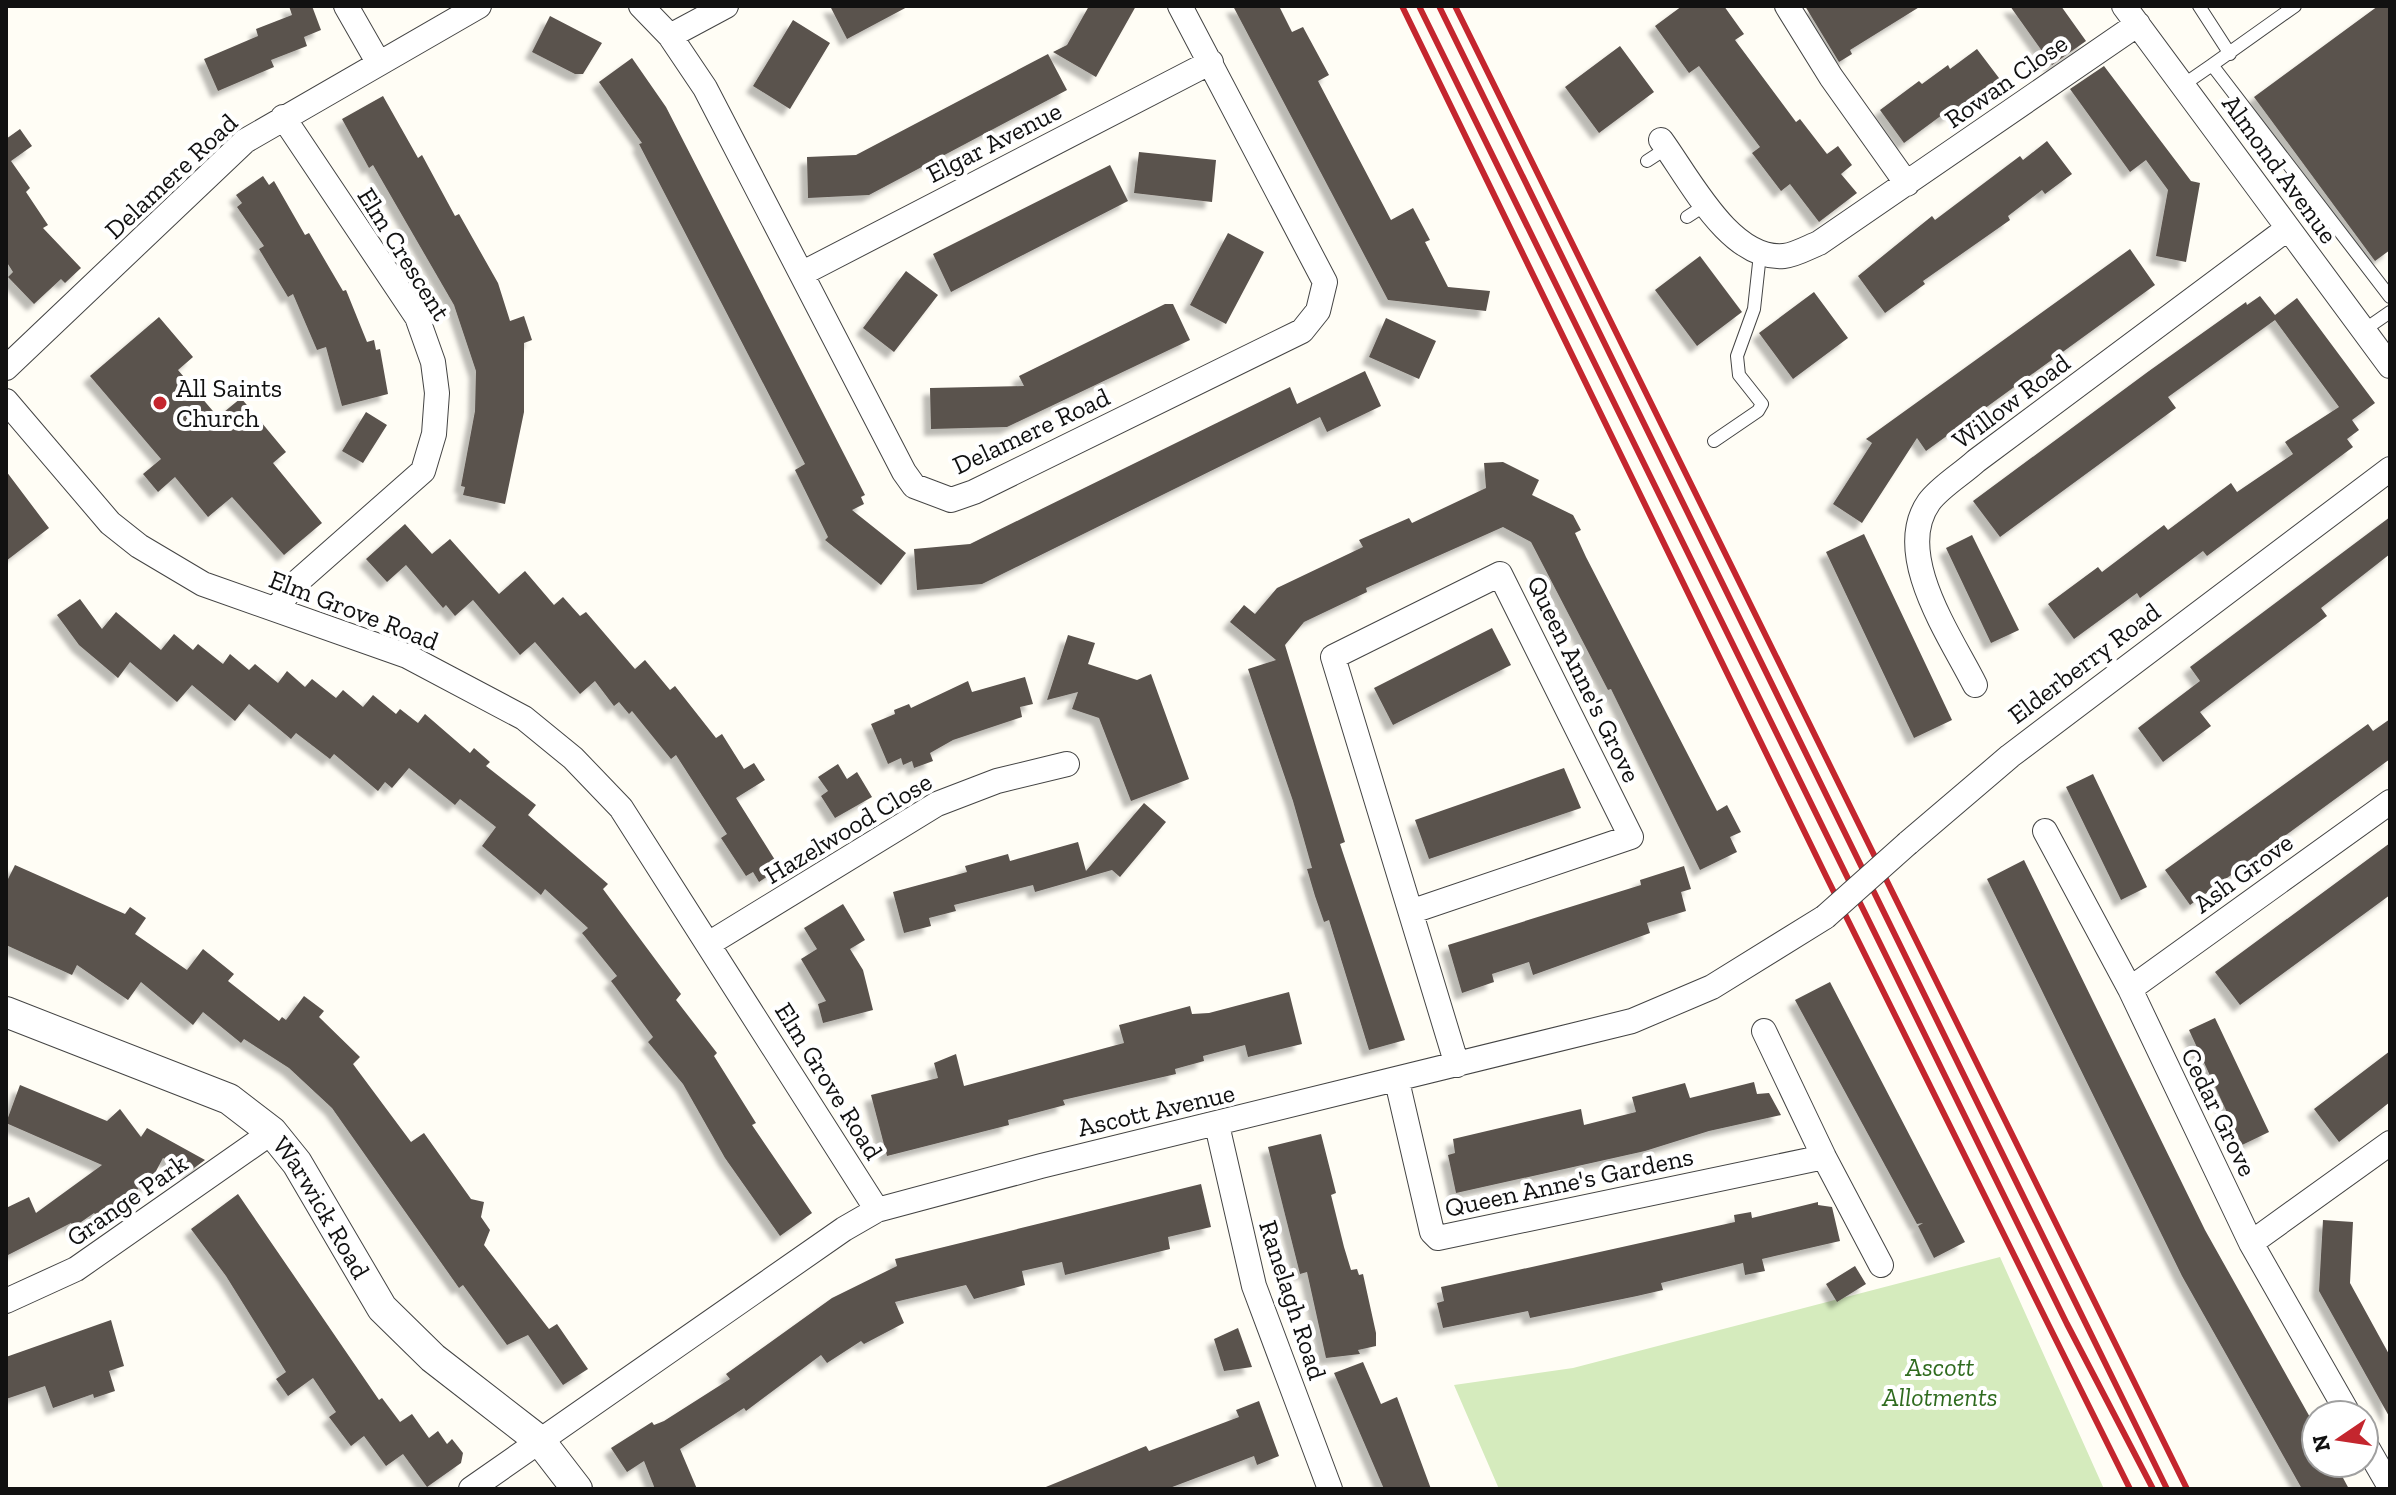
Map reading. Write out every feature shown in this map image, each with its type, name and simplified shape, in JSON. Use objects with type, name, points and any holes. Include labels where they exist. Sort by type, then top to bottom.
[{"type":"street","points":[[346,6],[378,62]]},
{"type":"street","name":"Delamere Road","points":[[6,368],[245,141],[479,6]]},
{"type":"street","name":"Delamere Road","points":[[641,6],[670,36],[705,88],[904,472],[914,486],[951,500],[974,492],[1302,331],[1318,311],[1325,282],[1180,6]]},
{"type":"street","points":[[670,36],[726,6]]},
{"type":"street","points":[[1787,6],[1831,77],[1907,184]]},
{"type":"street","name":"Rowan Close","points":[[1760,254],[1785,256],[1819,243],[1907,184],[2131,15]]},
{"type":"street","name":"Almond Avenue","points":[[2131,15],[2390,366]]},
{"type":"street","name":"Elgar Avenue","points":[[803,273],[1211,62]]},
{"type":"street","name":"Elm Crescent","points":[[276,609],[296,583],[423,471],[434,434],[437,393],[433,362],[417,317],[283,117]]},
{"type":"street","points":[[1658,150],[1697,210],[1733,239],[1760,254]]},
{"type":"street","name":"Willow Road","points":[[1975,685],[1923,580],[1914,541],[1929,502],[1976,461],[2287,229]]},
{"type":"street","name":"Elm Grove Road","points":[[6,401],[110,523],[203,584],[407,656],[524,718],[573,758],[621,808],[710,943],[877,1210]]},
{"type":"street","name":"Elderberry Road","points":[[1825,917],[2022,746],[2390,469]]},
{"type":"street","name":"Queen Anne's Grove","points":[[1413,911],[1631,837],[1500,574],[1333,657],[1413,911],[1457,1065]]},
{"type":"street","name":"Hazelwood Close","points":[[710,943],[937,804],[997,781],[1067,764]]},
{"type":"street","name":"Ash Grove","points":[[2130,989],[2390,802]]},
{"type":"street","name":"Cedar Grove","points":[[2045,831],[2130,989],[2251,1243],[2340,1399]]},
{"type":"street","name":"Ascott Avenue","points":[[471,1489],[819,1246],[877,1210],[1041,1166],[1573,1037],[1672,1006],[1744,969],[1825,917]]},
{"type":"street","name":"Warwick Road","points":[[6,1012],[229,1099],[272,1132],[297,1163],[382,1308],[433,1358],[540,1441],[577,1489]]},
{"type":"street","points":[[1764,1031],[1824,1157],[1881,1265]]},
{"type":"street","name":"Queen Anne's Gardens","points":[[1397,1081],[1432,1232],[1438,1238],[1824,1157]]},
{"type":"street","name":"Ranelagh Road","points":[[1217,1125],[1254,1286],[1330,1489]]},
{"type":"street","name":"Grange Park","points":[[6,1301],[76,1269],[272,1132]]},
{"type":"street","points":[[2251,1243],[2390,1143]]},
{"type":"lane","points":[[2199,6],[2230,54]]},
{"type":"lane","points":[[2183,85],[2295,6]]},
{"type":"lane","points":[[2212,65],[2390,297]]},
{"type":"lane","points":[[1714,441],[1758,411],[1762,404],[1739,375],[1737,356],[1754,309],[1760,254]]},
{"type":"lane","points":[[2364,330],[2390,312]]},
{"type":"green space","name":"Ascott Allotments","points":[[2000,1257],[2104,1489],[1499,1489],[1454,1385],[1573,1368]]},
{"type":"building","points":[[289,6],[312,6],[321,30],[304,37],[307,46],[271,60],[274,67],[218,91],[204,59],[258,36],[256,29],[292,15]]},
{"type":"building","points":[[830,6],[909,6],[847,39]]},
{"type":"building","points":[[1089,6],[1136,6],[1096,77],[1053,52],[1067,45]]},
{"type":"building","points":[[1233,6],[1279,6],[1292,32],[1303,27],[1329,75],[1318,81],[1391,220],[1413,208],[1430,240],[1425,242],[1448,287],[1490,291],[1486,311],[1388,300]]},
{"type":"building","points":[[1682,6],[1724,6],[1744,34],[1735,40],[1796,122],[1800,119],[1827,154],[1838,146],[1852,165],[1841,174],[1857,193],[1819,222],[1790,184],[1781,191],[1752,153],[1760,147],[1699,66],[1689,73],[1655,26]]},
{"type":"building","points":[[1805,6],[1921,6],[1850,50],[1852,54],[1839,62]]},
{"type":"building","points":[[2010,6],[2061,6],[2086,41],[2052,65]]},
{"type":"building","points":[[2378,6],[2390,6],[2390,250],[2375,261],[2254,97]]},
{"type":"building","points":[[550,16],[602,43],[583,74],[575,74],[532,52]]},
{"type":"building","points":[[793,20],[830,43],[790,109],[753,86]]},
{"type":"building","points":[[1620,46],[1654,92],[1599,133],[1565,87]]},
{"type":"building","points":[[1977,49],[2002,82],[1974,102],[1972,98],[1945,118],[1942,115],[1904,143],[1880,110],[1919,81],[1922,84],[1948,65],[1950,69]]},
{"type":"building","points":[[1048,54],[1067,90],[869,195],[808,198],[807,157],[856,155]]},
{"type":"building","points":[[632,58],[666,107],[865,495],[861,497],[864,504],[852,510],[906,553],[881,585],[825,540],[828,537],[795,470],[805,464],[639,144],[642,143],[599,82]]},
{"type":"building","points":[[2104,66],[2191,181],[2200,183],[2186,262],[2156,256],[2168,190],[2146,160],[2130,172],[2070,89]]},
{"type":"building","points":[[383,96],[418,158],[422,155],[455,216],[459,214],[498,283],[510,321],[524,316],[532,340],[524,343],[524,412],[505,504],[463,495],[465,487],[461,486],[475,411],[476,371],[454,305],[373,165],[369,168],[342,119]]},
{"type":"building","points":[[20,129],[32,146],[11,161],[30,188],[26,192],[48,225],[43,228],[81,268],[65,283],[61,279],[34,304],[8,277],[13,272],[6,261],[6,139]]},
{"type":"building","points":[[2047,141],[2072,174],[2045,194],[2042,190],[2008,216],[2010,220],[1923,281],[1925,284],[1885,313],[1858,276],[1932,216],[1935,220],[2020,156],[2023,160]]},
{"type":"building","points":[[1139,152],[1216,160],[1212,202],[1134,193]]},
{"type":"building","points":[[1110,165],[1128,201],[951,292],[933,254]]},
{"type":"building","points":[[263,176],[269,185],[274,181],[305,235],[309,233],[343,291],[346,290],[367,342],[374,340],[376,350],[380,349],[388,394],[342,406],[326,347],[317,350],[293,294],[288,297],[259,249],[264,246],[237,207],[242,203],[236,195]]},
{"type":"building","points":[[1228,233],[1264,252],[1226,324],[1190,305]]},
{"type":"building","points":[[2130,249],[2155,285],[1926,451],[1917,438],[1862,523],[1833,504],[1872,443],[1866,439]]},
{"type":"building","points":[[1700,256],[1742,312],[1697,346],[1655,290]]},
{"type":"building","points":[[906,271],[938,295],[894,352],[863,328]]},
{"type":"building","points":[[1814,292],[1848,338],[1793,379],[1759,333]]},
{"type":"building","points":[[2260,296],[2275,315],[2297,298],[2375,403],[2352,420],[2359,430],[2347,439],[2353,447],[2207,556],[2203,551],[2140,598],[2137,593],[2074,639],[2048,604],[2098,567],[2102,572],[2164,525],[2168,530],[2231,483],[2237,492],[2293,454],[2285,442],[2339,407],[2275,320],[2168,397],[2176,408],[2000,537],[1973,501],[2149,371],[2246,302],[2247,305]]},
{"type":"building","points":[[1165,304],[1173,304],[1190,340],[1007,427],[931,429],[930,388],[1024,386],[1019,376]]},
{"type":"building","points":[[159,317],[193,357],[178,370],[218,417],[241,398],[286,452],[273,463],[322,523],[284,555],[232,497],[208,517],[175,477],[158,492],[143,474],[161,459],[90,376]]},
{"type":"building","points":[[1386,318],[1436,341],[1419,379],[1369,357]]},
{"type":"building","points":[[1365,371],[1381,406],[1327,432],[1320,417],[982,584],[917,590],[914,549],[970,544],[1290,387],[1297,404]]},
{"type":"building","points":[[366,412],[387,425],[363,463],[342,451]]},
{"type":"building","points":[[1503,462],[1539,480],[1532,495],[1573,515],[1581,530],[1575,533],[1586,557],[1717,811],[1727,805],[1741,832],[1730,837],[1737,852],[1700,870],[1611,689],[1608,690],[1531,542],[1503,527],[1366,588],[1367,592],[1304,622],[1285,645],[1345,842],[1340,844],[1405,1040],[1369,1050],[1329,920],[1324,922],[1315,896],[1307,869],[1312,868],[1293,801],[1248,669],[1276,660],[1230,622],[1244,605],[1255,614],[1277,588],[1363,547],[1359,540],[1409,518],[1412,523],[1486,488],[1484,463]]},
{"type":"building","points":[[6,471],[49,528],[6,561]]},
{"type":"building","points":[[2390,517],[2390,554],[2321,608],[2327,616],[2200,712],[2211,726],[2163,762],[2138,728],[2200,681],[2190,667]]},
{"type":"building","points":[[405,524],[432,554],[450,539],[499,594],[525,571],[554,605],[563,597],[580,616],[586,612],[635,669],[645,660],[670,690],[675,686],[716,738],[722,734],[744,769],[754,763],[765,780],[736,798],[780,868],[759,882],[753,872],[746,876],[721,838],[727,834],[676,755],[671,759],[632,711],[629,714],[619,702],[614,706],[595,681],[580,694],[535,642],[520,655],[473,600],[455,616],[446,605],[443,608],[406,565],[387,582],[366,559]]},
{"type":"building","points":[[1864,534],[1952,720],[1914,738],[1826,552]]},
{"type":"building","points":[[1972,535],[2019,630],[1991,643],[1946,548]]},
{"type":"building","points":[[80,599],[102,629],[116,612],[161,650],[174,634],[193,650],[198,644],[223,664],[230,654],[249,670],[255,664],[278,683],[287,671],[305,687],[312,679],[336,698],[343,690],[363,707],[373,695],[396,714],[400,709],[418,723],[425,714],[470,753],[474,748],[490,762],[486,766],[536,805],[528,815],[608,884],[603,889],[681,994],[676,1000],[717,1053],[714,1056],[756,1123],[752,1125],[812,1213],[780,1236],[725,1158],[683,1084],[648,1042],[653,1037],[611,981],[617,976],[582,933],[588,928],[545,889],[541,895],[482,846],[496,827],[460,799],[455,805],[409,768],[392,788],[385,782],[378,791],[334,754],[330,759],[296,733],[291,739],[249,704],[235,721],[192,685],[177,702],[130,662],[118,678],[79,645],[57,615]]},
{"type":"building","points":[[1492,628],[1511,665],[1393,725],[1374,688]]},
{"type":"building","points":[[1068,635],[1095,643],[1088,664],[1137,680],[1151,674],[1189,779],[1131,801],[1099,718],[1072,709],[1078,692],[1047,700]]},
{"type":"building","points":[[1025,677],[1033,704],[1020,707],[1022,717],[953,740],[930,753],[933,761],[914,768],[912,761],[903,765],[901,758],[888,764],[871,724],[895,714],[894,710],[909,704],[911,708],[968,681],[972,692]]},
{"type":"building","points":[[2390,719],[2390,759],[2190,905],[2165,870],[2368,724],[2373,731]]},
{"type":"building","points":[[838,764],[847,779],[857,772],[872,797],[835,818],[821,796],[828,791],[818,777]]},
{"type":"building","points":[[1564,768],[1581,808],[1429,859],[1415,820]]},
{"type":"building","points":[[2093,774],[2147,887],[2121,900],[2066,787]]},
{"type":"building","points":[[1144,803],[1166,822],[1120,877],[1112,870],[1035,892],[1033,885],[954,905],[956,911],[929,918],[931,926],[904,933],[893,892],[967,872],[965,866],[1008,854],[1010,861],[1078,842],[1086,871]]},
{"type":"building","points":[[2390,843],[2390,895],[2240,1005],[2215,972]]},
{"type":"building","points":[[2024,860],[2205,1230],[2300,1399],[2300,1479],[2344,1479],[2349,1489],[2302,1489],[2182,1276],[1987,879]]},
{"type":"building","points":[[15,865],[125,914],[130,907],[146,918],[135,934],[187,970],[203,949],[234,974],[228,981],[279,1021],[282,1017],[286,1020],[304,996],[324,1011],[319,1017],[360,1057],[353,1064],[411,1142],[424,1133],[471,1199],[484,1202],[481,1217],[490,1230],[484,1245],[549,1329],[557,1324],[588,1369],[563,1385],[528,1335],[507,1345],[463,1285],[459,1288],[332,1108],[289,1068],[244,1039],[241,1043],[203,1012],[193,1025],[141,982],[128,1000],[77,965],[72,975],[6,945],[6,883]]},
{"type":"building","points":[[1684,866],[1691,889],[1681,892],[1686,911],[1647,923],[1650,933],[1533,975],[1529,962],[1492,974],[1494,982],[1462,993],[1448,945],[1641,885],[1640,880]]},
{"type":"building","points":[[843,904],[865,940],[850,949],[863,970],[873,1010],[823,1023],[818,1004],[826,1001],[801,959],[817,949],[804,928]]},
{"type":"building","points":[[1830,982],[1965,1242],[1934,1258],[1918,1226],[1923,1223],[1917,1224],[1795,1000]]},
{"type":"building","points":[[1289,992],[1302,1044],[1248,1057],[1245,1045],[1203,1056],[1204,1061],[1175,1069],[1176,1074],[1063,1100],[1065,1105],[1008,1120],[1009,1125],[887,1156],[871,1095],[938,1078],[934,1063],[956,1054],[964,1086],[1124,1043],[1119,1025],[1190,1006],[1192,1014],[1209,1013]]},
{"type":"building","points":[[2215,1018],[2269,1132],[2242,1145],[2189,1030]]},
{"type":"building","points":[[2390,1051],[2390,1102],[2339,1142],[2314,1109]]},
{"type":"building","points":[[1754,1082],[1757,1094],[1769,1093],[1781,1115],[1709,1131],[1645,1151],[1456,1193],[1448,1155],[1455,1153],[1453,1139],[1581,1109],[1584,1125],[1636,1112],[1632,1097],[1685,1083],[1690,1098]]},
{"type":"building","points":[[20,1085],[107,1121],[120,1109],[141,1137],[147,1128],[205,1160],[190,1171],[163,1158],[148,1186],[140,1184],[135,1196],[130,1194],[97,1216],[94,1213],[74,1227],[71,1223],[6,1256],[6,1208],[29,1197],[36,1213],[102,1165],[6,1123]]},
{"type":"building","points":[[1321,1134],[1336,1193],[1331,1195],[1344,1247],[1351,1270],[1357,1269],[1359,1275],[1363,1274],[1376,1333],[1376,1346],[1358,1350],[1360,1354],[1326,1358],[1307,1272],[1300,1274],[1268,1147]]},
{"type":"building","points":[[1201,1184],[1211,1227],[1168,1237],[1170,1249],[1065,1275],[1062,1262],[1022,1271],[1025,1285],[974,1299],[966,1285],[895,1302],[904,1323],[864,1344],[861,1341],[827,1363],[821,1355],[746,1411],[744,1408],[680,1449],[697,1489],[655,1489],[644,1461],[627,1472],[611,1448],[652,1422],[654,1425],[664,1421],[730,1379],[726,1374],[832,1298],[897,1266],[895,1259]]},
{"type":"building","points":[[238,1194],[379,1400],[382,1398],[400,1422],[412,1414],[429,1438],[438,1431],[447,1444],[452,1439],[463,1453],[461,1463],[427,1487],[403,1454],[386,1466],[364,1436],[351,1446],[329,1417],[336,1412],[313,1378],[288,1396],[276,1379],[286,1372],[226,1276],[191,1229]]},
{"type":"building","points":[[1818,1202],[1818,1205],[1832,1207],[1840,1241],[1762,1259],[1765,1271],[1745,1275],[1743,1263],[1661,1283],[1663,1290],[1637,1296],[1530,1318],[1528,1311],[1443,1328],[1437,1303],[1444,1301],[1441,1287],[1735,1222],[1734,1215],[1751,1212],[1752,1218]]},
{"type":"building","points":[[2323,1220],[2353,1222],[2350,1283],[2390,1356],[2390,1418],[2380,1399],[2319,1291]]},
{"type":"building","points":[[1855,1266],[1866,1284],[1837,1302],[1826,1284]]},
{"type":"building","points":[[111,1320],[124,1366],[109,1371],[115,1391],[94,1398],[93,1394],[53,1408],[45,1386],[6,1399],[6,1357]]},
{"type":"building","points":[[1238,1328],[1252,1367],[1224,1371],[1214,1339]]},
{"type":"building","points":[[1363,1362],[1381,1404],[1397,1397],[1431,1489],[1384,1489],[1334,1373]]},
{"type":"building","points":[[1259,1401],[1279,1456],[1257,1465],[1254,1456],[1167,1489],[1041,1489],[1146,1446],[1149,1451],[1239,1417],[1236,1410]]},
{"type":"railway","points":[[1402,6],[1826,876],[2130,1489]]},
{"type":"railway","points":[[1419,6],[2067,1324],[2153,1489]]},
{"type":"railway","points":[[1439,6],[2167,1489]]},
{"type":"railway","points":[[1455,6],[2187,1489]]},
{"type":"place","name":"All Saints Church","points":[[160,403]]}]
